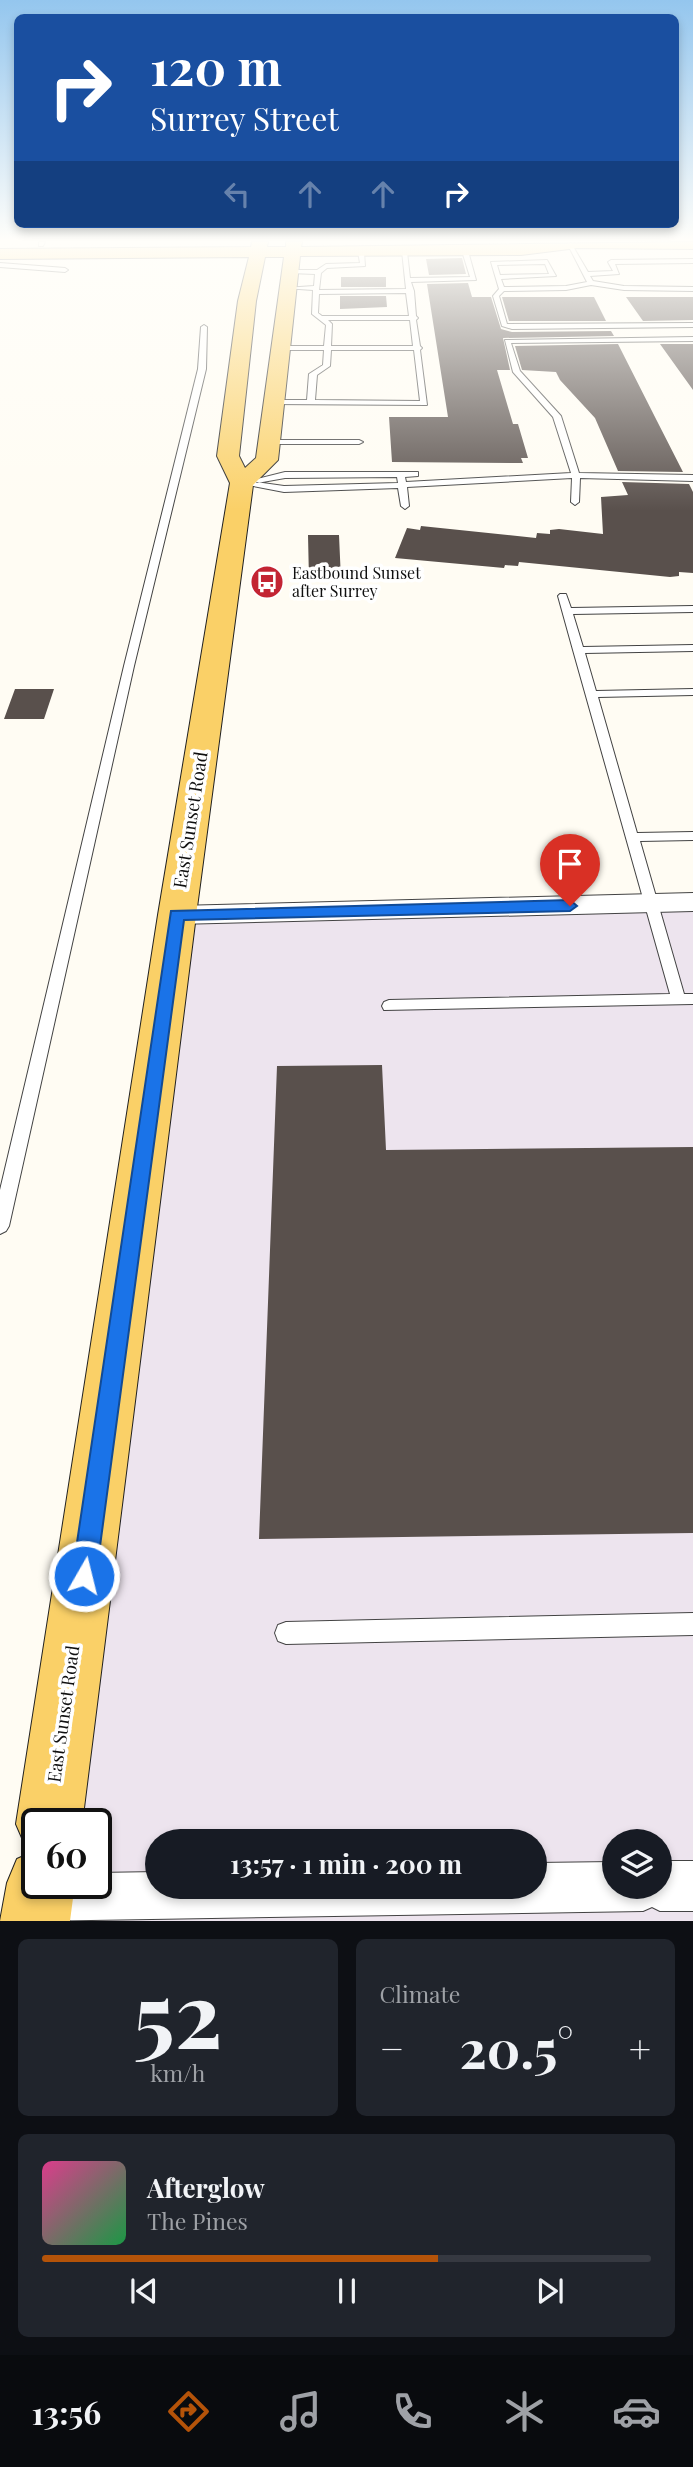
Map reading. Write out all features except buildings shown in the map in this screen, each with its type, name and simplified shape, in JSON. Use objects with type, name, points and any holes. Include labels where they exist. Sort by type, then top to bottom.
[{"type":"main road","points":[[243,332],[228,456],[242,483],[267,460],[283,332]]},
{"type":"main road","name":"East Sunset Road","points":[[51,1808],[177,915],[242,483]]},
{"type":"street","points":[[177,915],[693,902]]},
{"type":"street","points":[[672,1886],[693,1886]]},
{"type":"street","points":[[38,1901],[432,1900],[602,1889]]},
{"type":"lane","points":[[0,1226],[126,680],[202,369],[204,332]]},
{"type":"lane","points":[[311,402],[313,374],[326,366],[329,332]]},
{"type":"lane","points":[[274,402],[424,403],[417,332]]},
{"type":"lane","points":[[575,502],[576,475],[557,416],[517,372],[507,341],[693,340]]},
{"type":"lane","points":[[281,348],[419,348]]},
{"type":"lane","points":[[269,442],[359,442]]},
{"type":"lane","points":[[242,483],[284,489],[352,488],[401,479],[466,482],[480,478],[576,475],[693,478]]},
{"type":"lane","points":[[401,479],[405,506]]},
{"type":"lane","points":[[388,1006],[686,1000],[652,904],[563,596]]},
{"type":"lane","points":[[567,611],[693,609]]},
{"type":"lane","points":[[578,650],[693,648]]},
{"type":"lane","points":[[591,694],[693,692]]},
{"type":"lane","points":[[633,837],[693,836]]},
{"type":"lane","points":[[286,1633],[693,1624]]},
{"type":"shaded area","points":[[693,902],[693,1921],[49,1921],[76,1899],[112,1899],[112,1808],[63,1808],[177,915]]},
{"type":"place","name":"Eastbound Sunset after Surrey","points":[[267,582]]},
{"type":"route","points":[[84,1576],[177,915],[570,906]]}]
